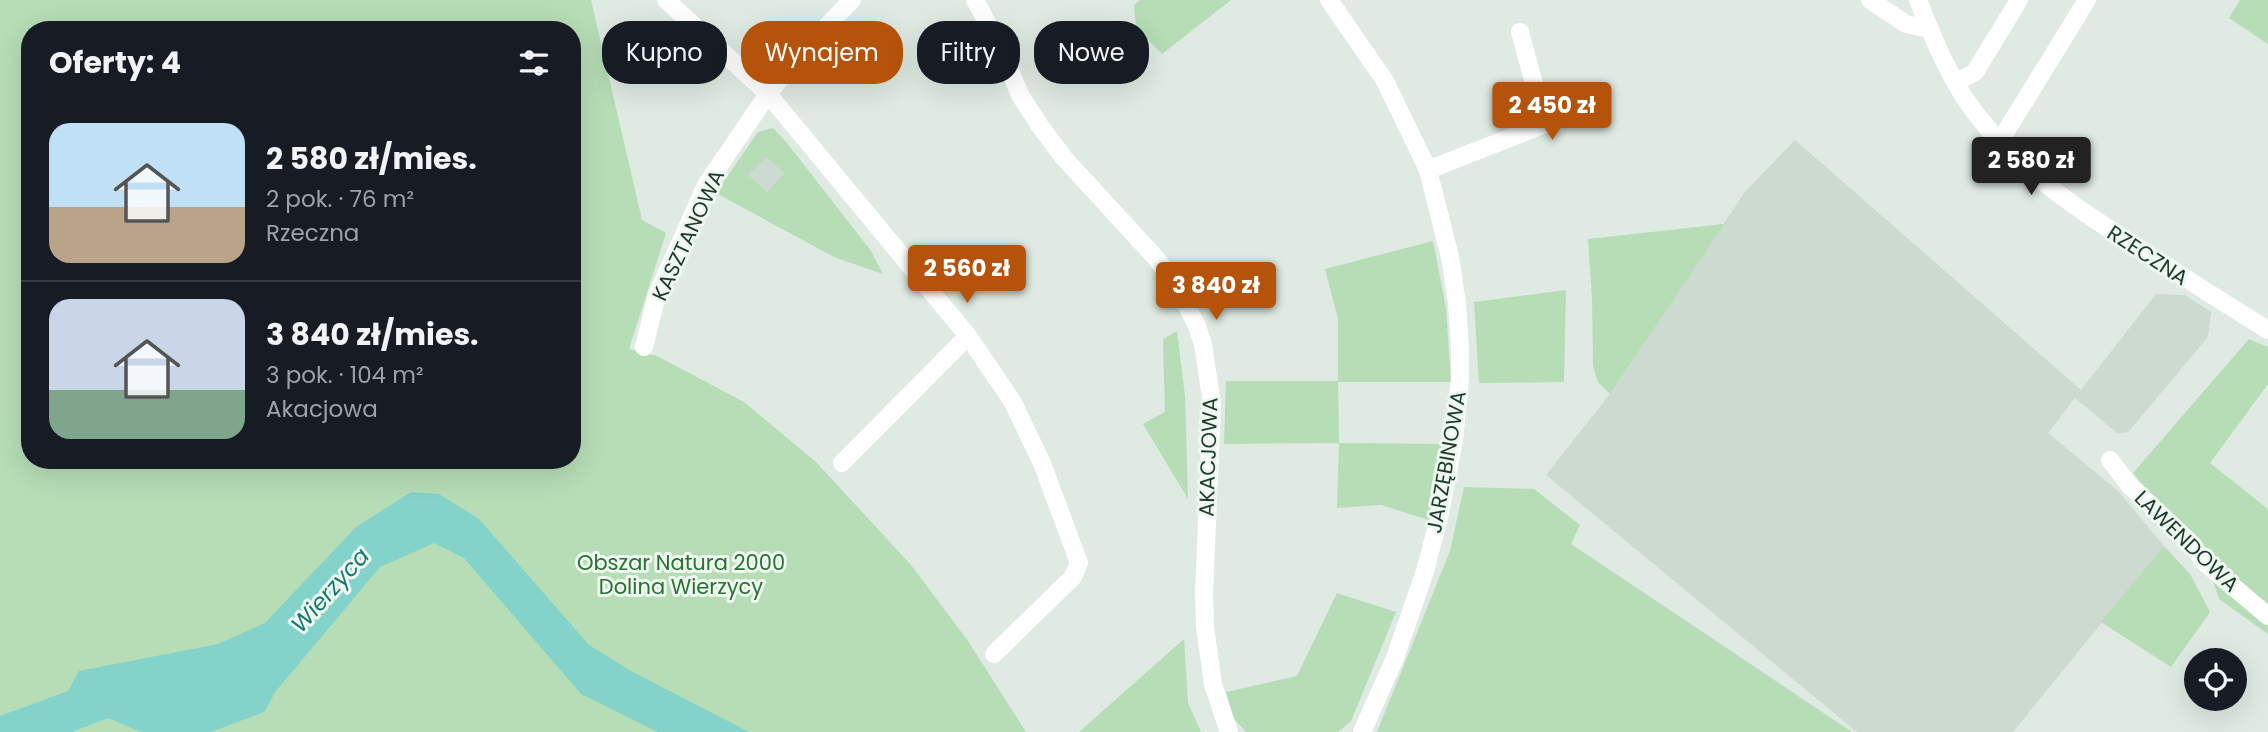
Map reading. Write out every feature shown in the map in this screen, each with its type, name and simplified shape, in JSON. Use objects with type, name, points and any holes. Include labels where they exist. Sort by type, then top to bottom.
[{"type":"street","points":[[666,0],[768,94],[968,336],[1012,401],[1042,463],[1079,563],[1073,577],[994,654]]},
{"type":"street","name":"KASZTANOWA","points":[[643,347],[657,295],[706,185],[768,94],[801,53],[852,0]]},
{"type":"street","name":"AKACJOWA","points":[[975,0],[1001,49],[1020,95],[1041,126],[1064,158],[1155,257],[1176,285],[1197,326],[1205,355],[1212,404],[1205,627],[1213,684],[1229,732]]},
{"type":"street","name":"JARZĘBINOWA","points":[[1329,0],[1385,81],[1428,170],[1450,257],[1457,303],[1460,379],[1457,419],[1439,518],[1425,571],[1395,658],[1362,732]]},
{"type":"street","points":[[1870,0],[1906,24],[1929,29]]},
{"type":"street","name":"RZECZNA","points":[[1918,0],[1929,29],[1965,97],[2000,141],[2023,164],[2078,209],[2268,330]]},
{"type":"street","points":[[1956,82],[1975,72],[2019,0]]},
{"type":"street","points":[[2000,141],[2087,0]]},
{"type":"street","points":[[1428,170],[1545,124],[1520,32]]},
{"type":"street","points":[[842,463],[968,336]]},
{"type":"street","name":"LAWENDOWA","points":[[2110,460],[2130,486],[2192,544],[2204,562],[2268,616]]},
{"type":"shaded area","points":[[1795,140],[2081,390],[2156,294],[2185,295],[2211,312],[2208,337],[2128,432],[2117,433],[2075,398],[2048,433],[2118,491],[2164,546],[2013,732],[1857,732],[1546,475],[1610,394],[1745,192]]},
{"type":"shaded area","points":[[766,156],[786,173],[767,192],[747,175]]},
{"type":"green space","name":"Obszar Natura 2000 Dolina Wierzycy","points":[[0,0],[591,0],[602,47],[602,84],[610,84],[642,220],[666,233],[629,349],[657,356],[744,402],[816,462],[911,565],[968,641],[1026,732],[0,732]]},
{"type":"green space","points":[[1140,0],[1231,0],[1162,54],[1149,41],[1149,21],[1135,21],[1134,5]]},
{"type":"green space","points":[[2240,0],[2268,0],[2268,44],[2229,18]]},
{"type":"green space","points":[[773,128],[787,143],[871,251],[883,274],[834,257],[716,193],[758,132]],"holes":[[[766,157],[785,173],[767,192],[748,175]]]},
{"type":"green space","points":[[1724,224],[1610,394],[1598,382],[1593,366],[1588,239]]},
{"type":"green space","points":[[1433,241],[1446,308],[1451,382],[1338,382],[1339,443],[1224,444],[1226,381],[1338,381],[1338,319],[1325,269]]},
{"type":"green space","points":[[1566,290],[1564,382],[1479,383],[1474,302]]},
{"type":"green space","points":[[1177,331],[1185,396],[1188,499],[1143,424],[1165,412],[1163,339]]},
{"type":"green space","points":[[2249,339],[2268,347],[2268,384],[2210,463],[2268,509],[2268,634],[2219,599],[2205,557],[2133,473]]},
{"type":"green space","points":[[1339,443],[1445,444],[1429,520],[1381,505],[1337,508]]},
{"type":"green space","points":[[1464,487],[1534,489],[1580,525],[1571,544],[1852,732],[1377,732],[1450,551]]},
{"type":"green space","points":[[2164,546],[2190,574],[2210,612],[2171,667],[2101,622]]},
{"type":"green space","points":[[1337,593],[1396,612],[1351,721],[1338,732],[1246,732],[1234,719],[1226,692],[1297,676]]},
{"type":"green space","points":[[1184,639],[1188,703],[1201,732],[1079,732]]},
{"type":"water","name":"Wierzyca","points":[[411,492],[439,494],[479,519],[589,645],[631,671],[749,732],[658,732],[581,694],[464,558],[434,543],[380,567],[276,691],[264,712],[211,732],[141,732],[108,718],[72,732],[0,732],[0,716],[68,691],[79,671],[218,644],[265,623],[356,527]]}]
